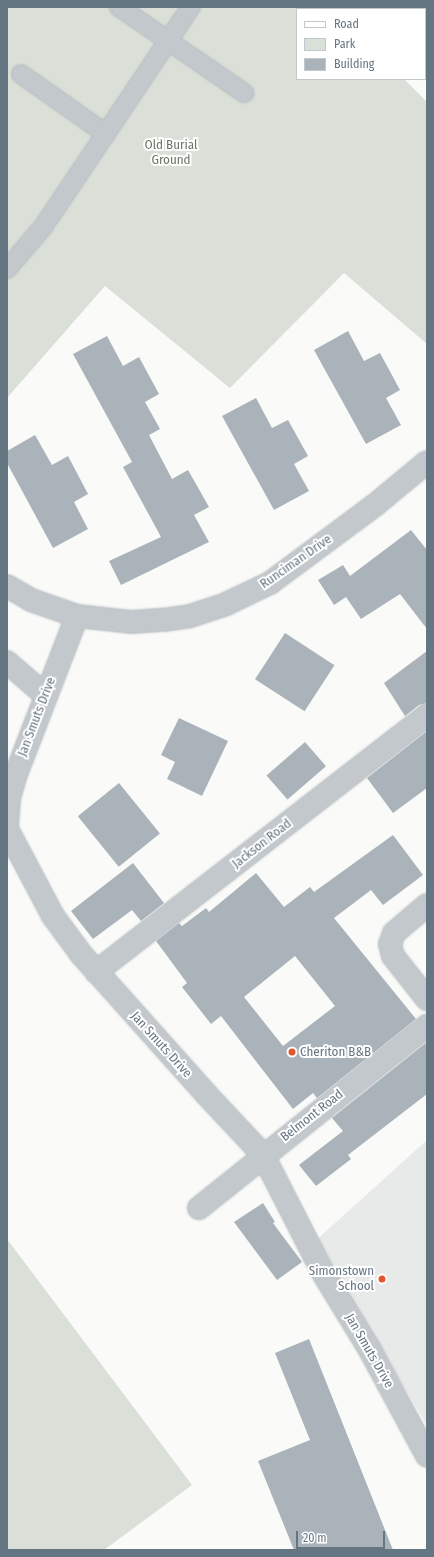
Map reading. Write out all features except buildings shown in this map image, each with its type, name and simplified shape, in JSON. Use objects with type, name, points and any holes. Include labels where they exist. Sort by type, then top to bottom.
[{"type":"street","name":"Runciman Drive","points":[[7,586],[31,600],[77,616],[131,622],[163,620],[190,616],[226,604],[270,583],[375,505],[427,462]]},
{"type":"street","name":"Jan Smuts Drive","points":[[77,616],[16,774],[9,798],[7,829],[53,916],[96,972],[263,1155],[323,1273],[370,1350],[427,1456]]},
{"type":"street","points":[[7,662],[46,695]]},
{"type":"street","name":"Jackson Road","points":[[96,972],[427,715]]},
{"type":"street","points":[[427,905],[394,934],[390,944],[392,956],[427,999]]},
{"type":"street","name":"Belmont Road","points":[[198,1208],[427,1026]]},
{"type":"lane","points":[[119,7],[244,93]]},
{"type":"lane","points":[[7,269],[43,227],[191,7]]},
{"type":"lane","points":[[21,74],[106,134]]},
{"type":"shaded area","name":"Simonstown School","points":[[427,1140],[427,1425],[361,1316],[313,1243]]},
{"type":"green space","name":"Old Burial Ground","points":[[7,7],[321,7],[322,8],[296,8],[296,80],[405,80],[427,102],[427,344],[344,273],[230,388],[105,286],[7,398]]},
{"type":"green space","points":[[7,1239],[192,1485],[104,1550],[7,1550]]},
{"type":"place","name":"Cheriton B&B","points":[[292,1052]]},
{"type":"place","name":"Simonstown School","points":[[382,1279]]}]
